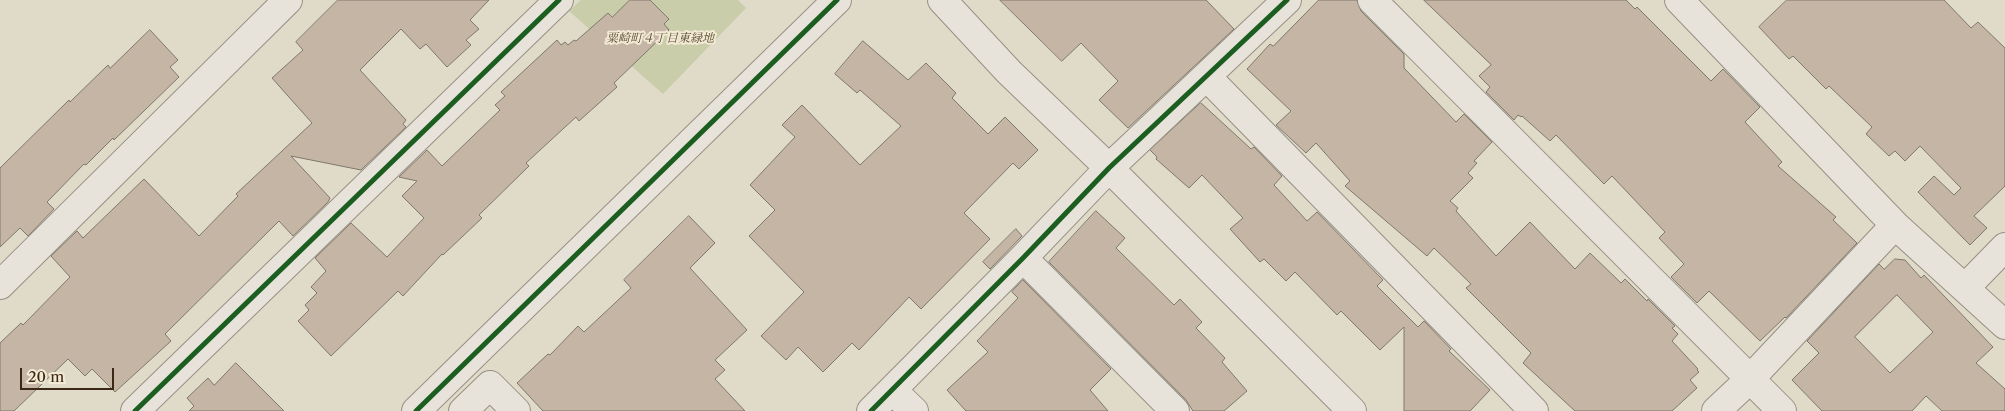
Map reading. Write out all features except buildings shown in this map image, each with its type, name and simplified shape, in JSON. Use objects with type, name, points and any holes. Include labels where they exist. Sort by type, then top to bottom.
[{"type":"street","points":[[0,285],[288,0]]},
{"type":"street","points":[[135,411],[558,0]]},
{"type":"street","points":[[416,411],[837,0]]},
{"type":"street","points":[[942,0],[1009,72],[1109,168],[1352,411]]},
{"type":"street","points":[[871,411],[1023,258],[1109,168],[1287,0]]},
{"type":"street","points":[[1372,0],[1782,411]]},
{"type":"street","points":[[1679,0],[1895,224],[2005,324]]},
{"type":"street","points":[[1207,77],[1534,411]]},
{"type":"street","points":[[1716,411],[1750,379],[1895,224]]},
{"type":"street","points":[[1966,287],[2005,247]]},
{"type":"street","points":[[1023,258],[1175,411]]},
{"type":"street","points":[[463,411],[490,385],[516,411]]},
{"type":"street","points":[[892,390],[914,411]]},
{"type":"green space","name":"粟崎町４丁目東緑地","points":[[581,0],[738,0],[746,8],[663,94],[569,11]]},
{"type":"cycle path","points":[[135,411],[559,0]]},
{"type":"cycle path","points":[[416,411],[837,0]]},
{"type":"cycle path","points":[[871,411],[1023,258],[1109,168],[1287,0]]}]
